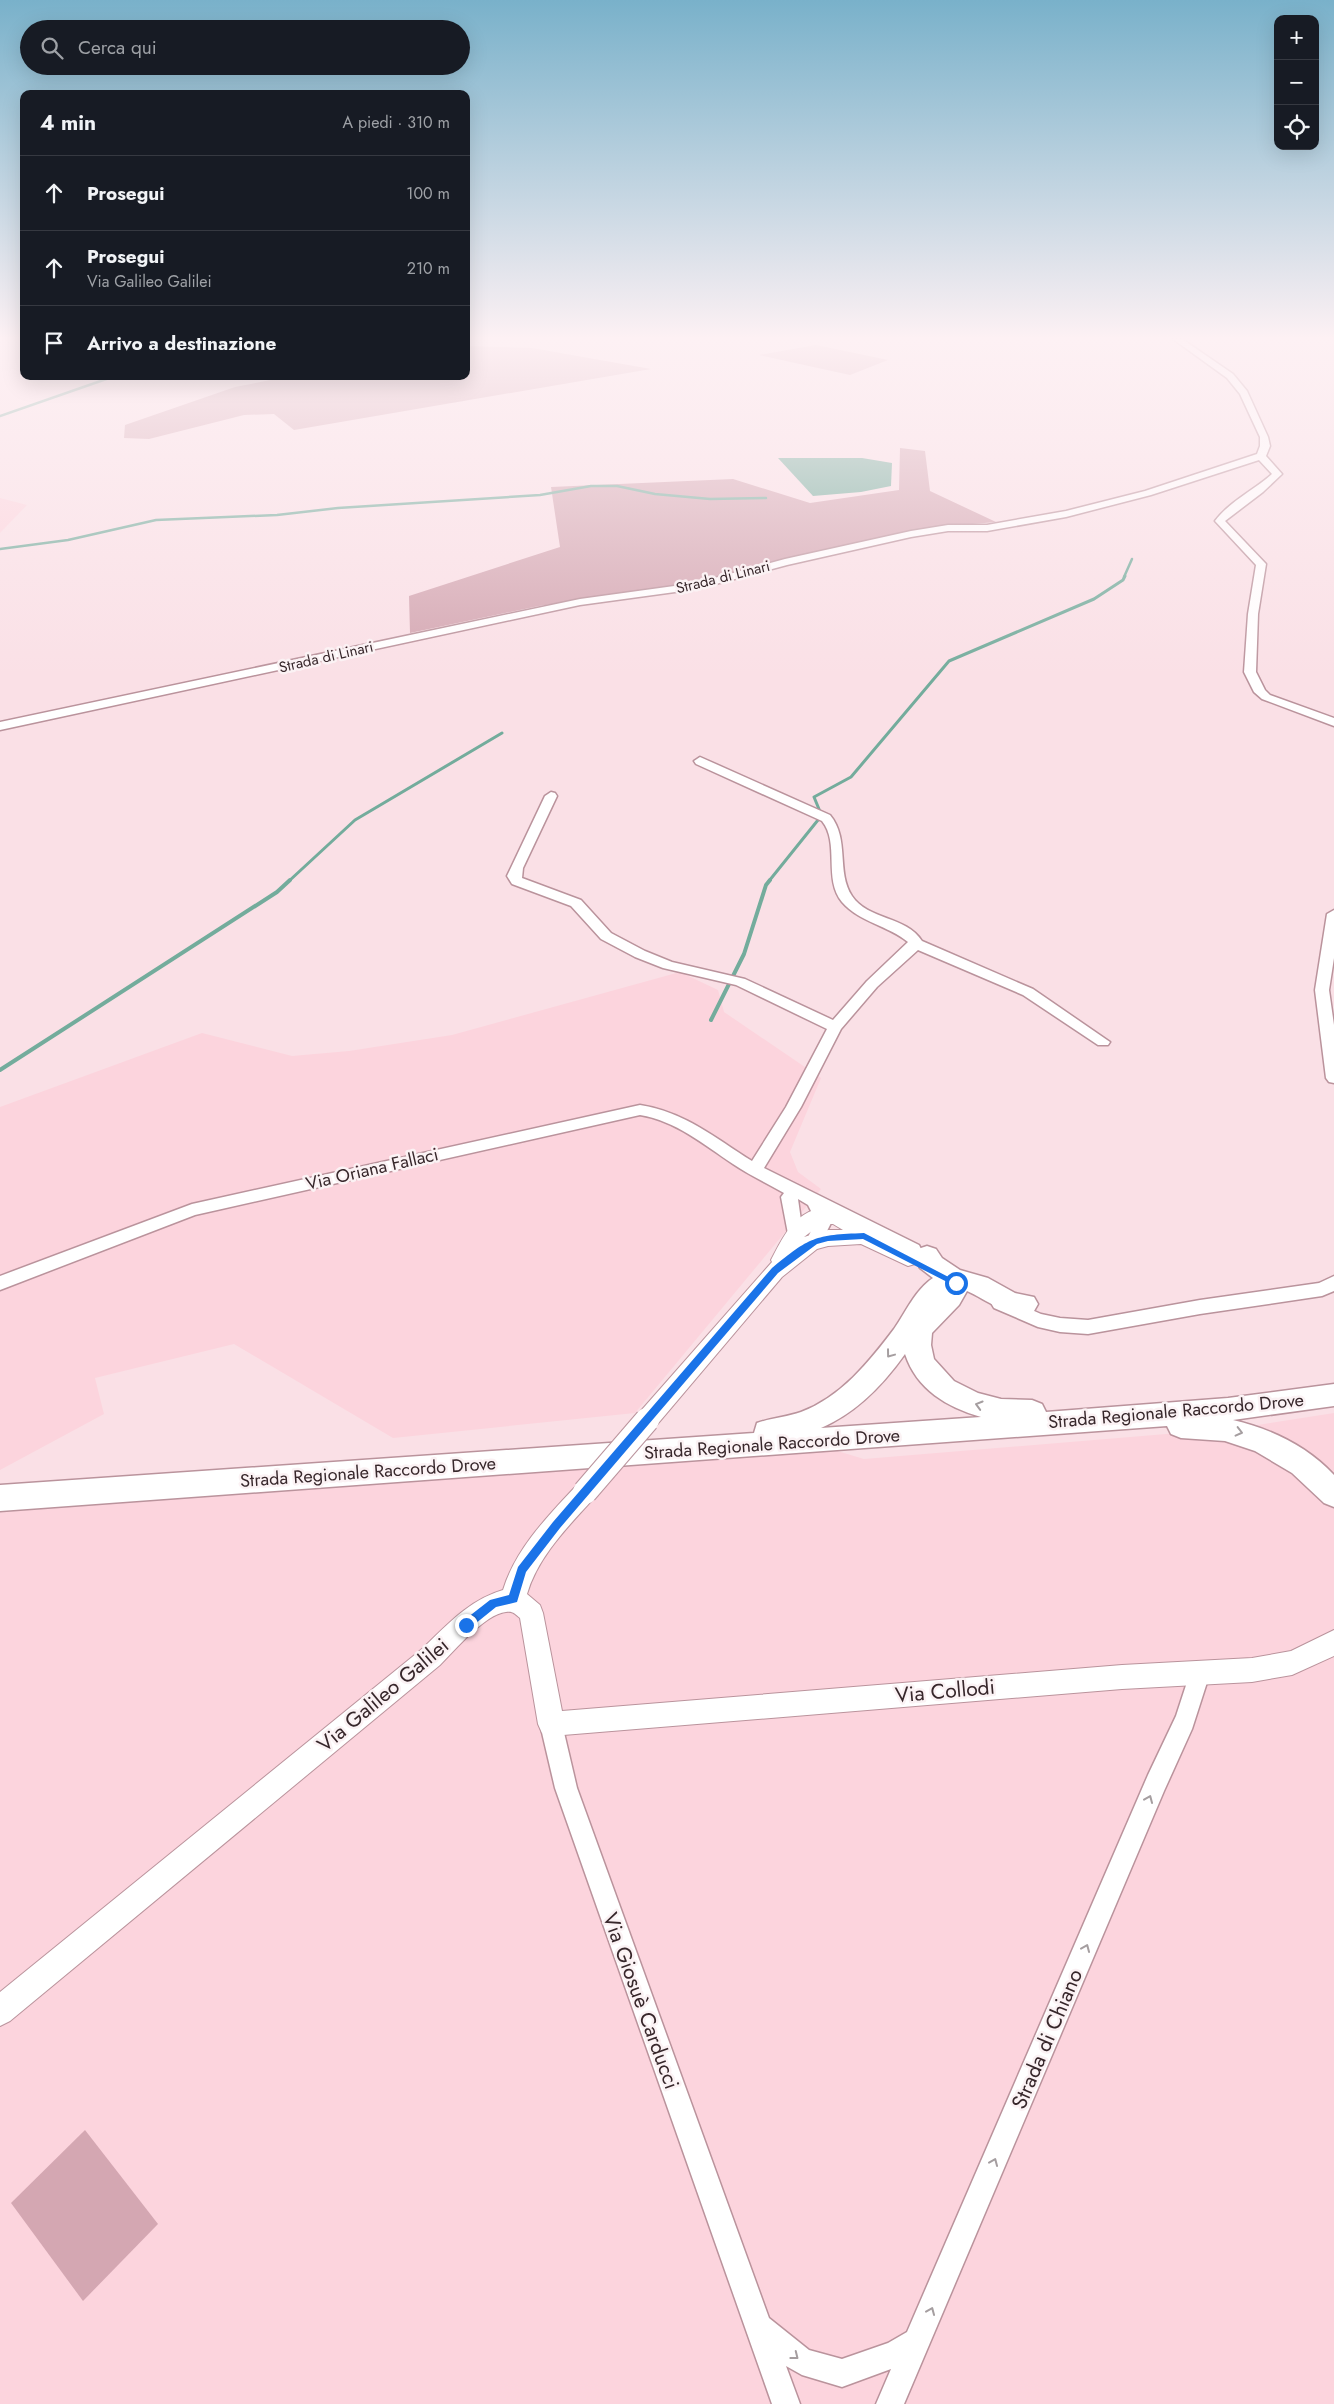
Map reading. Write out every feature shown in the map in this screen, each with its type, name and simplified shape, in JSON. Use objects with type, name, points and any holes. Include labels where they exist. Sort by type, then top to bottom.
[{"type":"main road","points":[[916,1255],[954,1280],[969,1283],[1009,1302],[1025,1304]]},
{"type":"main road","points":[[916,1255],[920,1274],[935,1303]]},
{"type":"main road","points":[[527,1461],[550,1453],[593,1444],[743,1434],[781,1429],[808,1422],[848,1400],[867,1384],[907,1331],[935,1303],[956,1288],[954,1280]]},
{"type":"main road","points":[[935,1303],[999,1303]]},
{"type":"main road","points":[[935,1303],[918,1334],[918,1348],[923,1364],[936,1381],[950,1392],[972,1403],[990,1408],[1039,1412],[1262,1395],[1329,1396]]},
{"type":"main road","name":"Strada Regionale Raccordo Drove","points":[[0,1498],[842,1439],[1208,1411],[1329,1396]]},
{"type":"main road","points":[[842,1439],[887,1446],[918,1446],[1159,1428],[1211,1427],[1247,1434],[1282,1450],[1312,1470],[1334,1494]]},
{"type":"street","points":[[1262,451],[1261,456],[1277,474],[1260,490],[1226,514],[1220,521],[1261,564],[1253,614],[1250,672],[1260,692],[1266,698],[1334,722]]},
{"type":"street","name":"Strada di Linari","points":[[0,726],[580,602],[697,586],[785,562],[911,534],[948,528],[987,528],[1066,514],[1148,493],[1261,456]]},
{"type":"street","points":[[700,761],[826,818],[832,824],[841,883],[847,900],[852,906],[881,919],[910,936],[916,944],[1028,992],[1103,1042]]},
{"type":"street","points":[[551,796],[516,868],[514,876],[517,881],[576,903],[606,936],[640,954],[668,965],[732,980],[801,1009],[834,1027]]},
{"type":"street","points":[[1334,914],[1322,990],[1334,1078]]},
{"type":"street","points":[[748,1166],[793,1107],[834,1027],[872,984],[916,944]]},
{"type":"street","name":"Via Oriana Fallaci","points":[[0,1283],[192,1210],[640,1110],[657,1112],[674,1118],[797,1196]]},
{"type":"street","points":[[797,1196],[823,1216],[864,1236],[916,1255]]},
{"type":"street","points":[[795,1235],[794,1218],[797,1196]]},
{"type":"street","points":[[797,1196],[916,1255]]},
{"type":"street","points":[[775,1271],[814,1241],[824,1223],[823,1216]]},
{"type":"street","points":[[513,1599],[519,1574],[526,1564],[775,1271],[795,1235],[812,1218],[823,1216],[836,1217],[1025,1304],[1063,1318],[1105,1323]]},
{"type":"street","points":[[814,1241],[835,1237],[864,1236]]},
{"type":"street","points":[[954,1280],[1032,1318],[1060,1326],[1088,1328],[1105,1323],[1322,1289],[1334,1283]]},
{"type":"street","name":"Via Giosuè Carducci","points":[[513,1599],[525,1605],[533,1620],[551,1724],[566,1788],[786,2404]]},
{"type":"street","name":"Via Galileo Galilei","points":[[0,2011],[424,1663],[476,1616],[499,1601],[513,1599]]},
{"type":"street","name":"Via Collodi","points":[[551,1724],[1105,1678],[1252,1670],[1281,1666],[1308,1657],[1334,1642]]},
{"type":"street","name":"Strada di Chiano","points":[[890,2404],[1152,1792],[1186,1723],[1200,1673]]},
{"type":"street","points":[[757,2326],[802,2361],[842,2373],[895,2354],[918,2340]]},
{"type":"shaded area","points":[[900,451],[925,451],[930,491],[996,522],[938,527],[818,552],[688,584],[539,606],[410,633],[409,596],[560,547],[551,487],[733,479],[810,503],[899,490]]},
{"type":"shaded area","points":[[778,458],[862,458],[892,463],[891,486],[861,492],[813,496]]},
{"type":"shaded area","points":[[0,498],[27,505],[0,533]]},
{"type":"shaded area","points":[[680,972],[718,990],[724,1012],[821,1078],[790,1152],[798,1172],[821,1189],[635,1413],[393,1438],[234,1344],[95,1378],[104,1414],[0,1470],[0,1107],[202,1033],[292,1056],[349,1051],[452,1035]]},
{"type":"shaded area","points":[[1334,1413],[1334,2404],[0,2404],[0,1512],[834,1450],[864,1459],[1238,1428]]},
{"type":"shaded area","points":[[85,2130],[158,2224],[83,2301],[11,2203]]},
{"type":"waterway","points":[[0,549],[68,540],[156,520],[277,515],[338,508],[540,495],[591,486],[617,486],[655,494],[710,499],[766,498]]},
{"type":"waterway","points":[[1124,577],[1132,559]]},
{"type":"waterway","points":[[821,814],[814,797],[851,777],[949,661],[1094,599],[1123,580],[1125,576]]},
{"type":"waterway","points":[[289,881],[355,820],[502,733]]},
{"type":"waterway","points":[[769,881],[818,820]]},
{"type":"waterway","points":[[0,1070],[277,892],[290,880]]},
{"type":"waterway","points":[[711,1020],[744,954],[766,885],[770,880]]},
{"type":"route","points":[[466,1625],[482,1611],[499,1601],[513,1599],[519,1574],[556,1525],[775,1271],[810,1243],[843,1236],[864,1236],[954,1280],[956,1283]]}]
